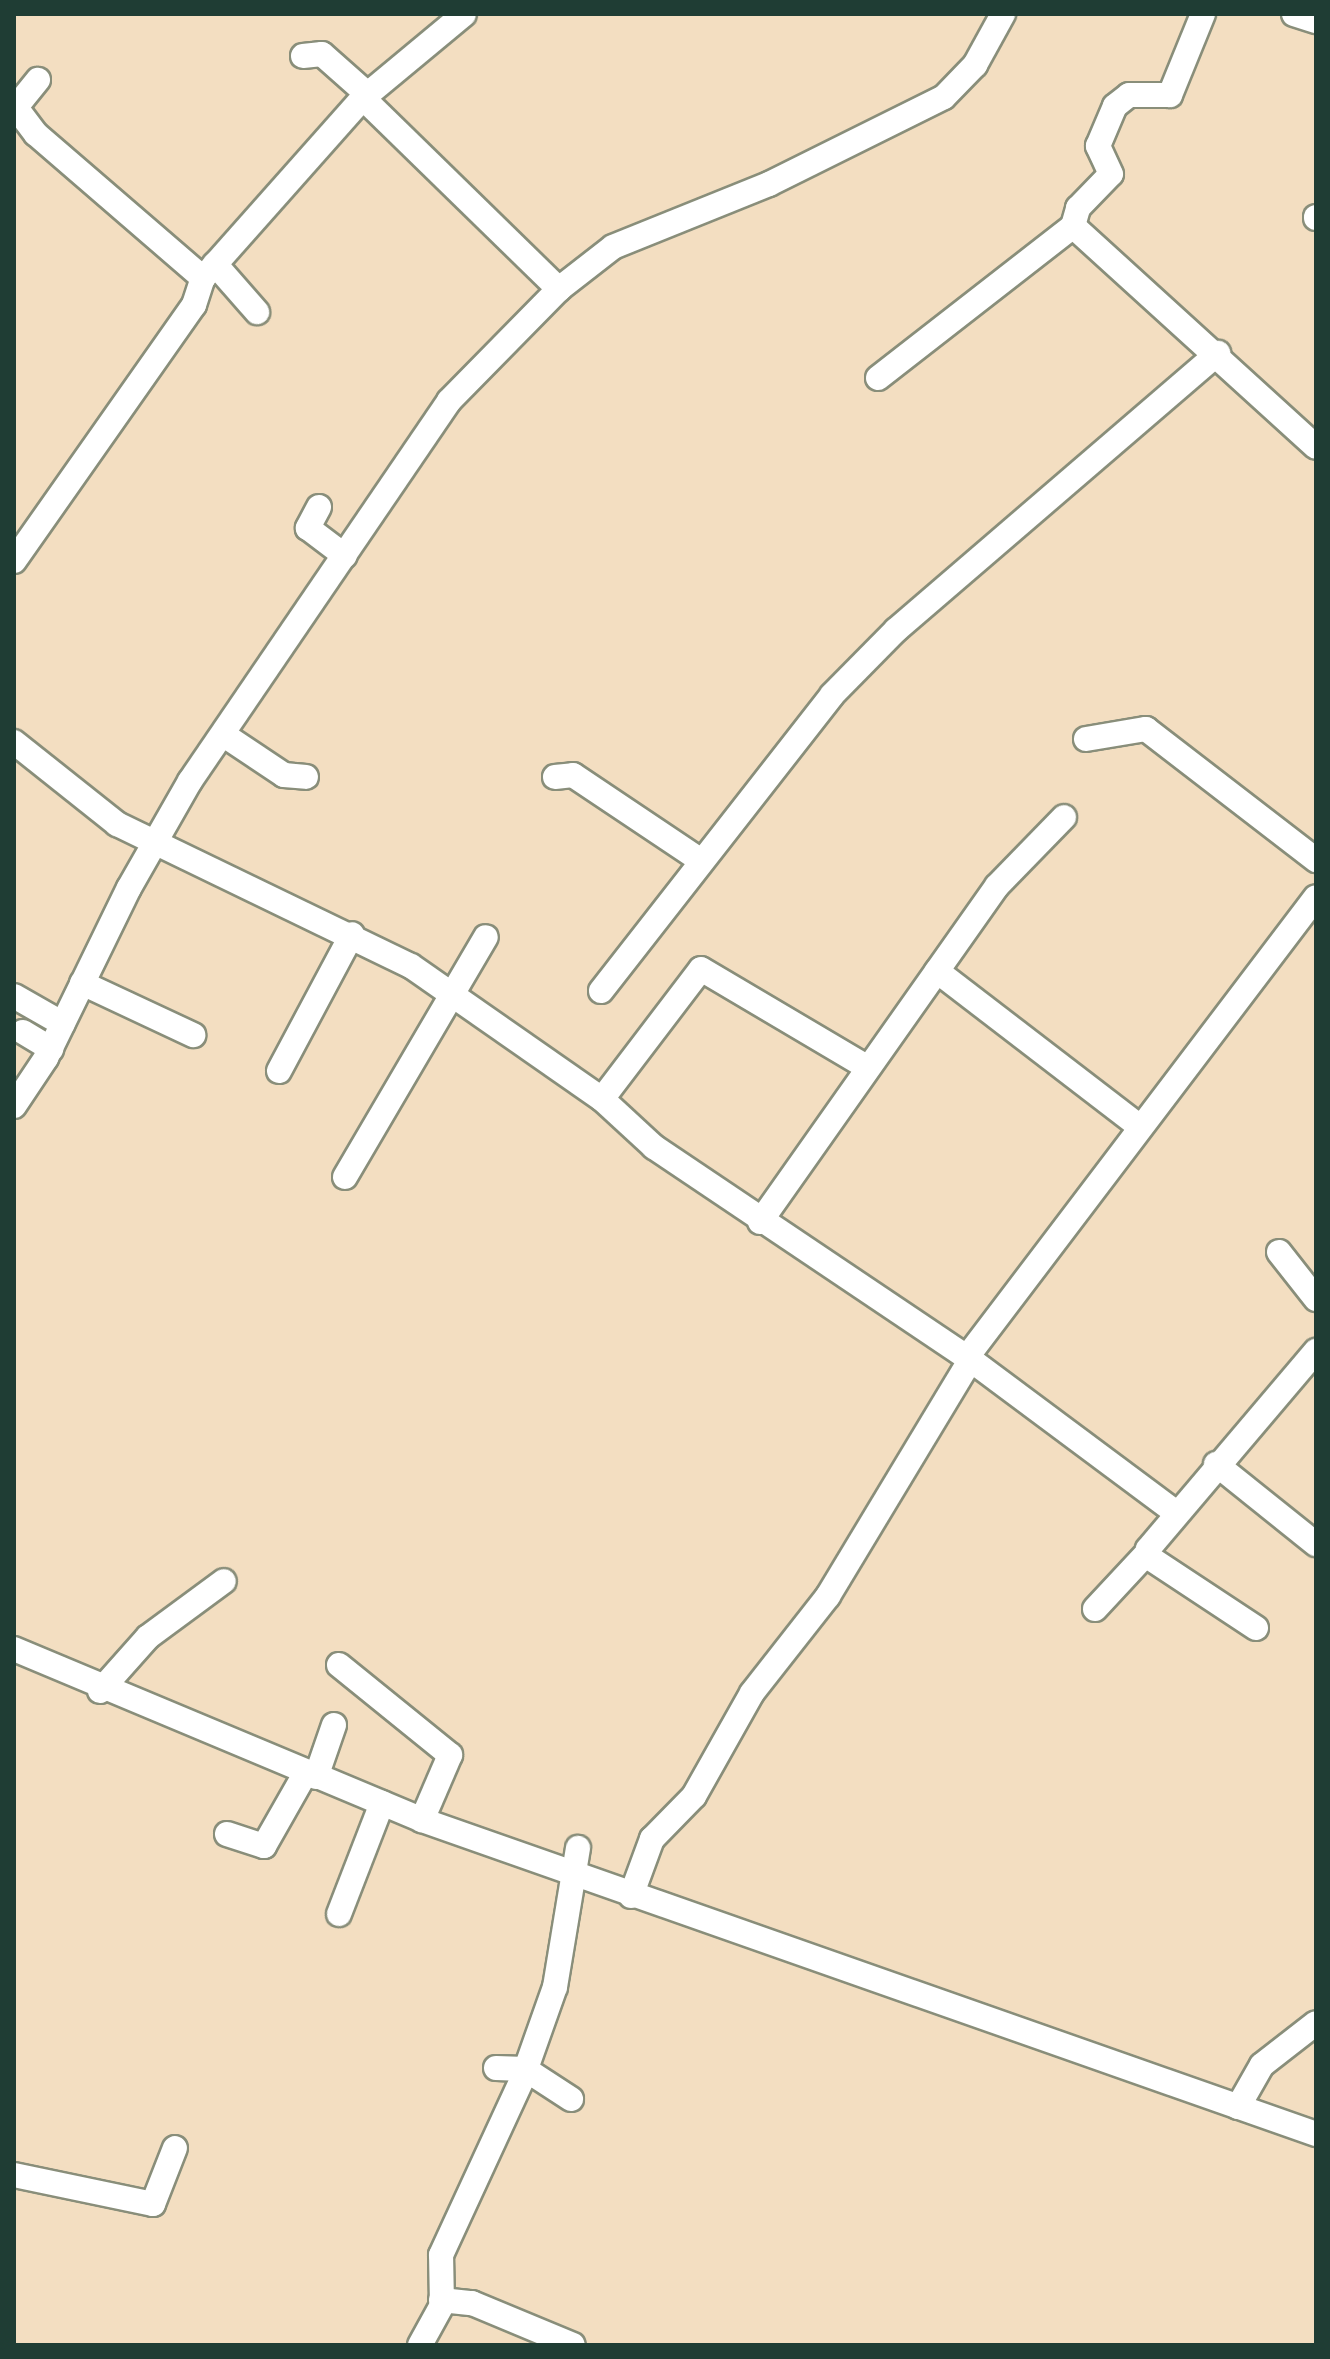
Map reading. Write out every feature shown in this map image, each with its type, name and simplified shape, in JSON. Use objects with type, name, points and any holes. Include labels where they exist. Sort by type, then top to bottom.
[{"type":"street","points":[[14,561],[194,305],[209,271],[365,96],[464,14]]},
{"type":"street","points":[[14,1106],[37,1040],[82,983],[152,843],[224,735],[336,549],[425,429],[556,286],[640,232],[769,184],[944,97],[975,65],[1003,14]]},
{"type":"street","points":[[878,378],[1073,226],[1078,208],[1111,174],[1098,146],[1115,106],[1129,95],[1170,95],[1203,14]]},
{"type":"street","points":[[1294,14],[1316,21]]},
{"type":"street","points":[[303,56],[322,54],[556,286]]},
{"type":"street","points":[[38,80],[15,106],[36,134],[257,312]]},
{"type":"street","points":[[1073,226],[1218,353],[1316,447]]},
{"type":"street","points":[[601,991],[792,740],[896,630],[1218,353]]},
{"type":"street","points":[[319,507],[308,528],[336,549]]},
{"type":"street","points":[[1086,739],[1146,729],[1316,860]]},
{"type":"street","points":[[224,735],[284,775],[306,777]]},
{"type":"street","points":[[14,742],[152,843],[264,901],[352,934],[458,981],[610,1087],[654,1147],[766,1213],[973,1350],[1175,1512]]},
{"type":"street","points":[[555,777],[573,775],[700,860]]},
{"type":"street","points":[[766,1213],[997,886],[1064,817]]},
{"type":"street","points":[[631,1896],[652,1839],[694,1796],[752,1693],[828,1596],[973,1350],[1316,897]]},
{"type":"street","points":[[279,1071],[352,934]]},
{"type":"street","points":[[345,1177],[486,937]]},
{"type":"street","points":[[610,1087],[705,969],[867,1067]]},
{"type":"street","points":[[937,971],[1140,1127]]},
{"type":"street","points":[[82,983],[193,1035]]},
{"type":"street","points":[[14,996],[52,1018]]},
{"type":"street","points":[[1279,1252],[1316,1299]]},
{"type":"street","points":[[1095,1609],[1147,1553],[1175,1512],[1316,1351]]},
{"type":"street","points":[[1216,1464],[1316,1544]]},
{"type":"street","points":[[1147,1553],[1256,1628]]},
{"type":"street","points":[[100,1691],[148,1637],[224,1581]]},
{"type":"street","points":[[14,1649],[100,1691],[377,1815],[422,1820],[569,1890],[631,1896],[1316,2134]]},
{"type":"street","points":[[339,1665],[450,1755],[422,1820]]},
{"type":"street","points":[[227,1834],[264,1846],[304,1782],[334,1725]]},
{"type":"street","points":[[339,1914],[377,1815]]},
{"type":"street","points":[[420,2345],[441,2300],[441,2255],[525,2069],[560,1968],[569,1890],[578,1848]]},
{"type":"street","points":[[1238,2107],[1262,2065],[1316,2023]]},
{"type":"street","points":[[496,2068],[525,2069],[571,2099]]},
{"type":"street","points":[[14,2175],[153,2204],[175,2148]]},
{"type":"street","points":[[441,2300],[472,2303],[573,2345]]}]
